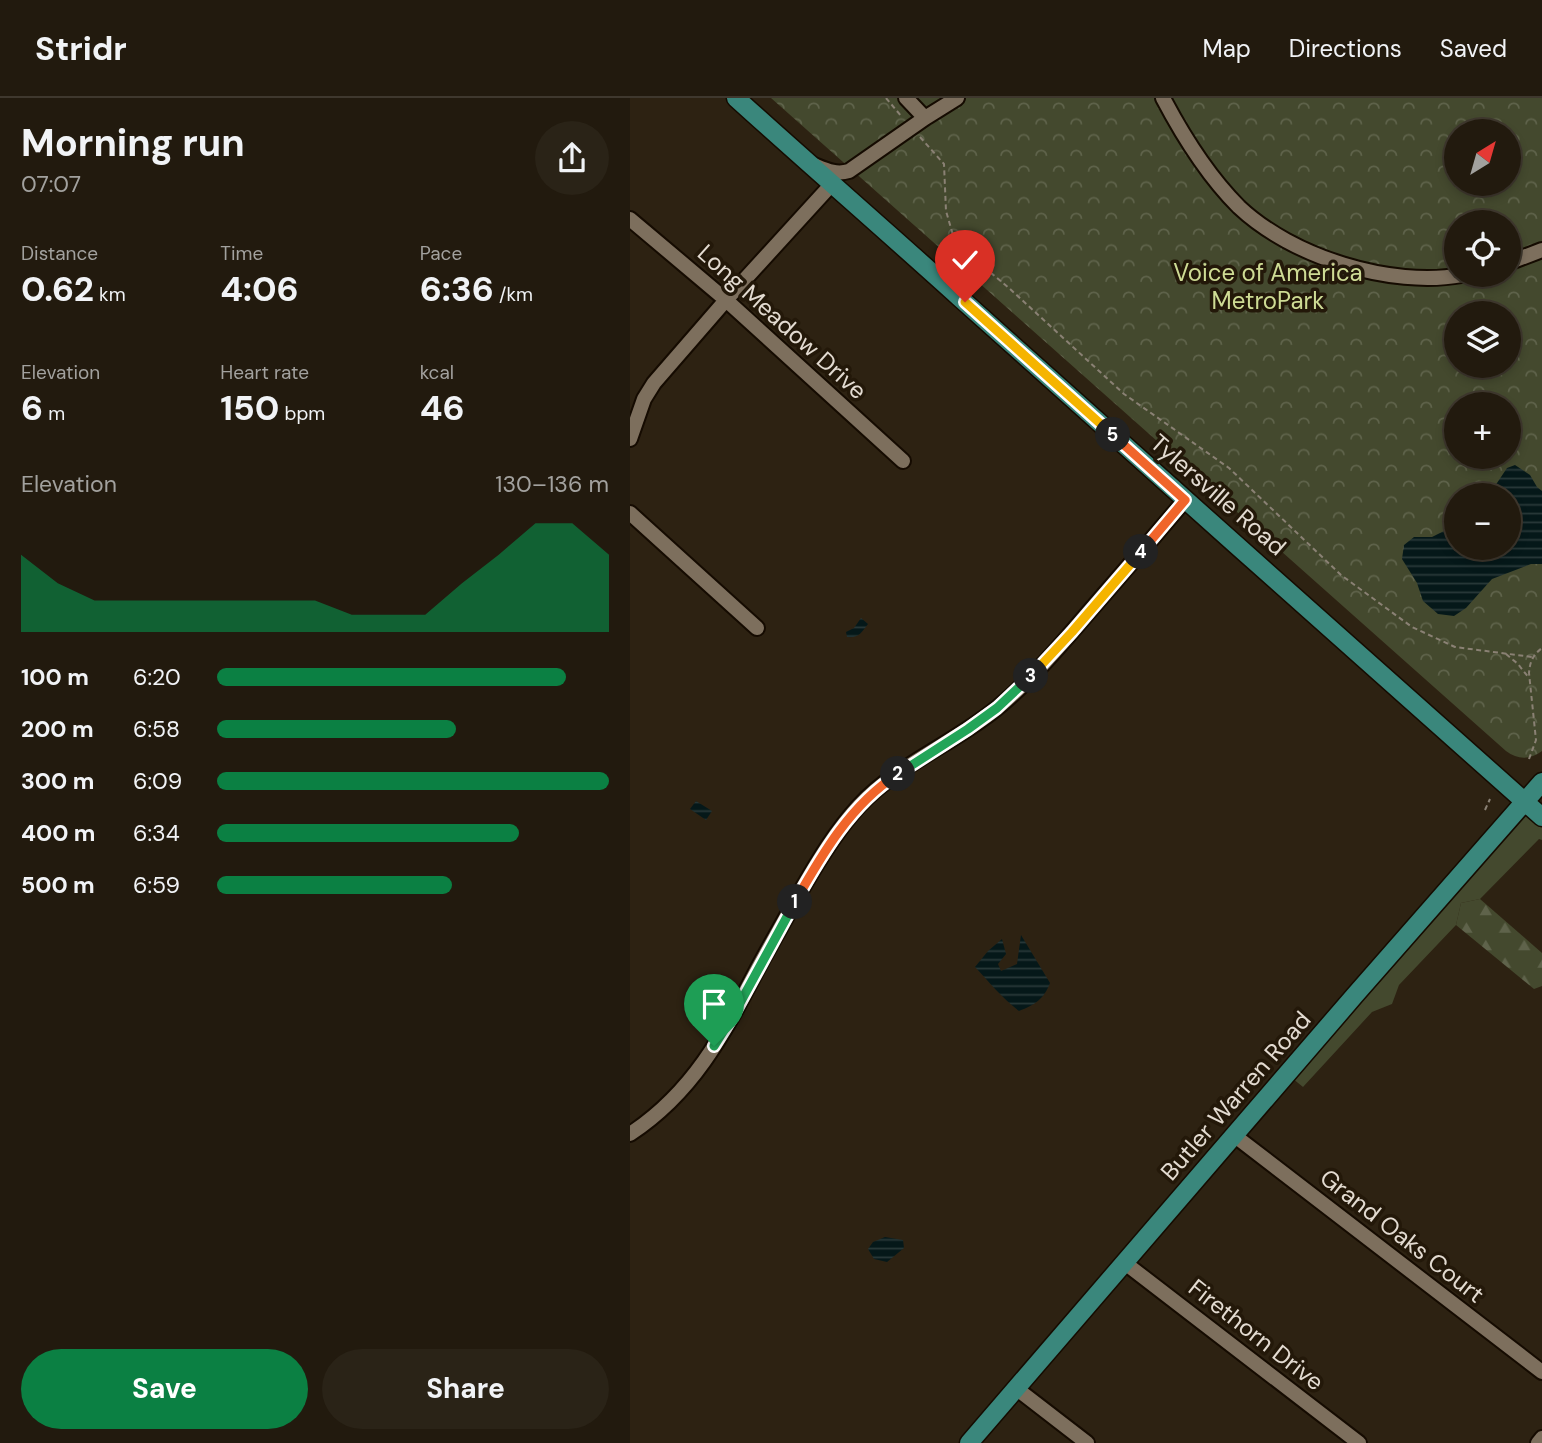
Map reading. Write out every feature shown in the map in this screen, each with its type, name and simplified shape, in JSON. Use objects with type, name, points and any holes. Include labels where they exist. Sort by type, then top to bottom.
[{"type":"main road","name":"Tylersville Road","points":[[736,98],[1542,817]]},
{"type":"main road","name":"Butler Warren Road","points":[[970,1443],[1542,782]]},
{"type":"street","points":[[906,98],[925,118]]},
{"type":"street","points":[[800,156],[834,173],[842,173],[957,98]]},
{"type":"street","points":[[1163,98],[1195,155],[1217,183],[1240,207],[1279,236],[1327,259],[1379,274],[1444,277]]},
{"type":"street","points":[[855,167],[850,183],[865,214]]},
{"type":"street","points":[[630,439],[644,399],[654,383],[831,185]]},
{"type":"street","name":"Long Meadow Drive","points":[[630,219],[726,300],[903,461]]},
{"type":"street","points":[[1521,258],[1542,250]]},
{"type":"street","points":[[630,1133],[662,1110],[697,1073],[734,1014],[815,867],[859,806],[885,782],[997,708],[1024,683],[1072,632],[1185,500]]},
{"type":"street","points":[[630,513],[757,628]]},
{"type":"street","name":"Grand Oaks Court","points":[[1235,1136],[1542,1372]]},
{"type":"street","name":"Firethorn Drive","points":[[1125,1263],[1359,1443]]},
{"type":"street","points":[[1017,1389],[1087,1443]]},
{"type":"street","points":[[1538,1443],[1542,1438]]},
{"type":"path","points":[[944,164],[946,211],[953,235],[973,258],[1124,394],[1229,468],[1341,575],[1412,627],[1455,648],[1532,657]]},
{"type":"path","points":[[1529,760],[1536,740],[1529,679],[1530,664],[1532,657],[1542,648]]},
{"type":"path","points":[[1505,653],[1529,679]]},
{"type":"path","points":[[1485,810],[1490,799]]},
{"type":"green space","name":"Voice of America MetroPark","points":[[771,98],[1542,98],[1542,751],[1524,758],[1506,751]]},
{"type":"green space","points":[[1525,801],[1542,817],[1542,840],[1539,839],[1480,899],[1461,903],[1456,925],[1399,985],[1392,1004],[1372,1012],[1303,1087],[1287,1074]]},
{"type":"green space","points":[[1480,899],[1542,953],[1542,986],[1534,989],[1456,925],[1461,903]]},
{"type":"shaded area","points":[[1506,469],[1521,469],[1530,475],[1542,491],[1542,564],[1531,564],[1492,579],[1466,608],[1454,616],[1438,614],[1423,601],[1417,583],[1402,559],[1404,545],[1414,537],[1432,537],[1444,531],[1444,560],[1521,560],[1521,483],[1497,483]]},
{"type":"shaded area","points":[[861,618],[868,624],[857,636],[847,637],[846,632],[854,628]]},
{"type":"shaded area","points":[[696,801],[712,811],[706,820],[690,809]]},
{"type":"shaded area","points":[[1021,935],[1050,983],[1038,1001],[1019,1011],[975,967],[1002,939],[1006,954],[998,964],[1001,971],[1017,964]]},
{"type":"shaded area","points":[[885,1237],[903,1240],[904,1248],[887,1262],[874,1259],[868,1249],[873,1242]]},
{"type":"route","points":[[714,1046],[815,867],[859,806],[885,782],[997,708],[1072,632],[1185,500],[965,302]]}]
